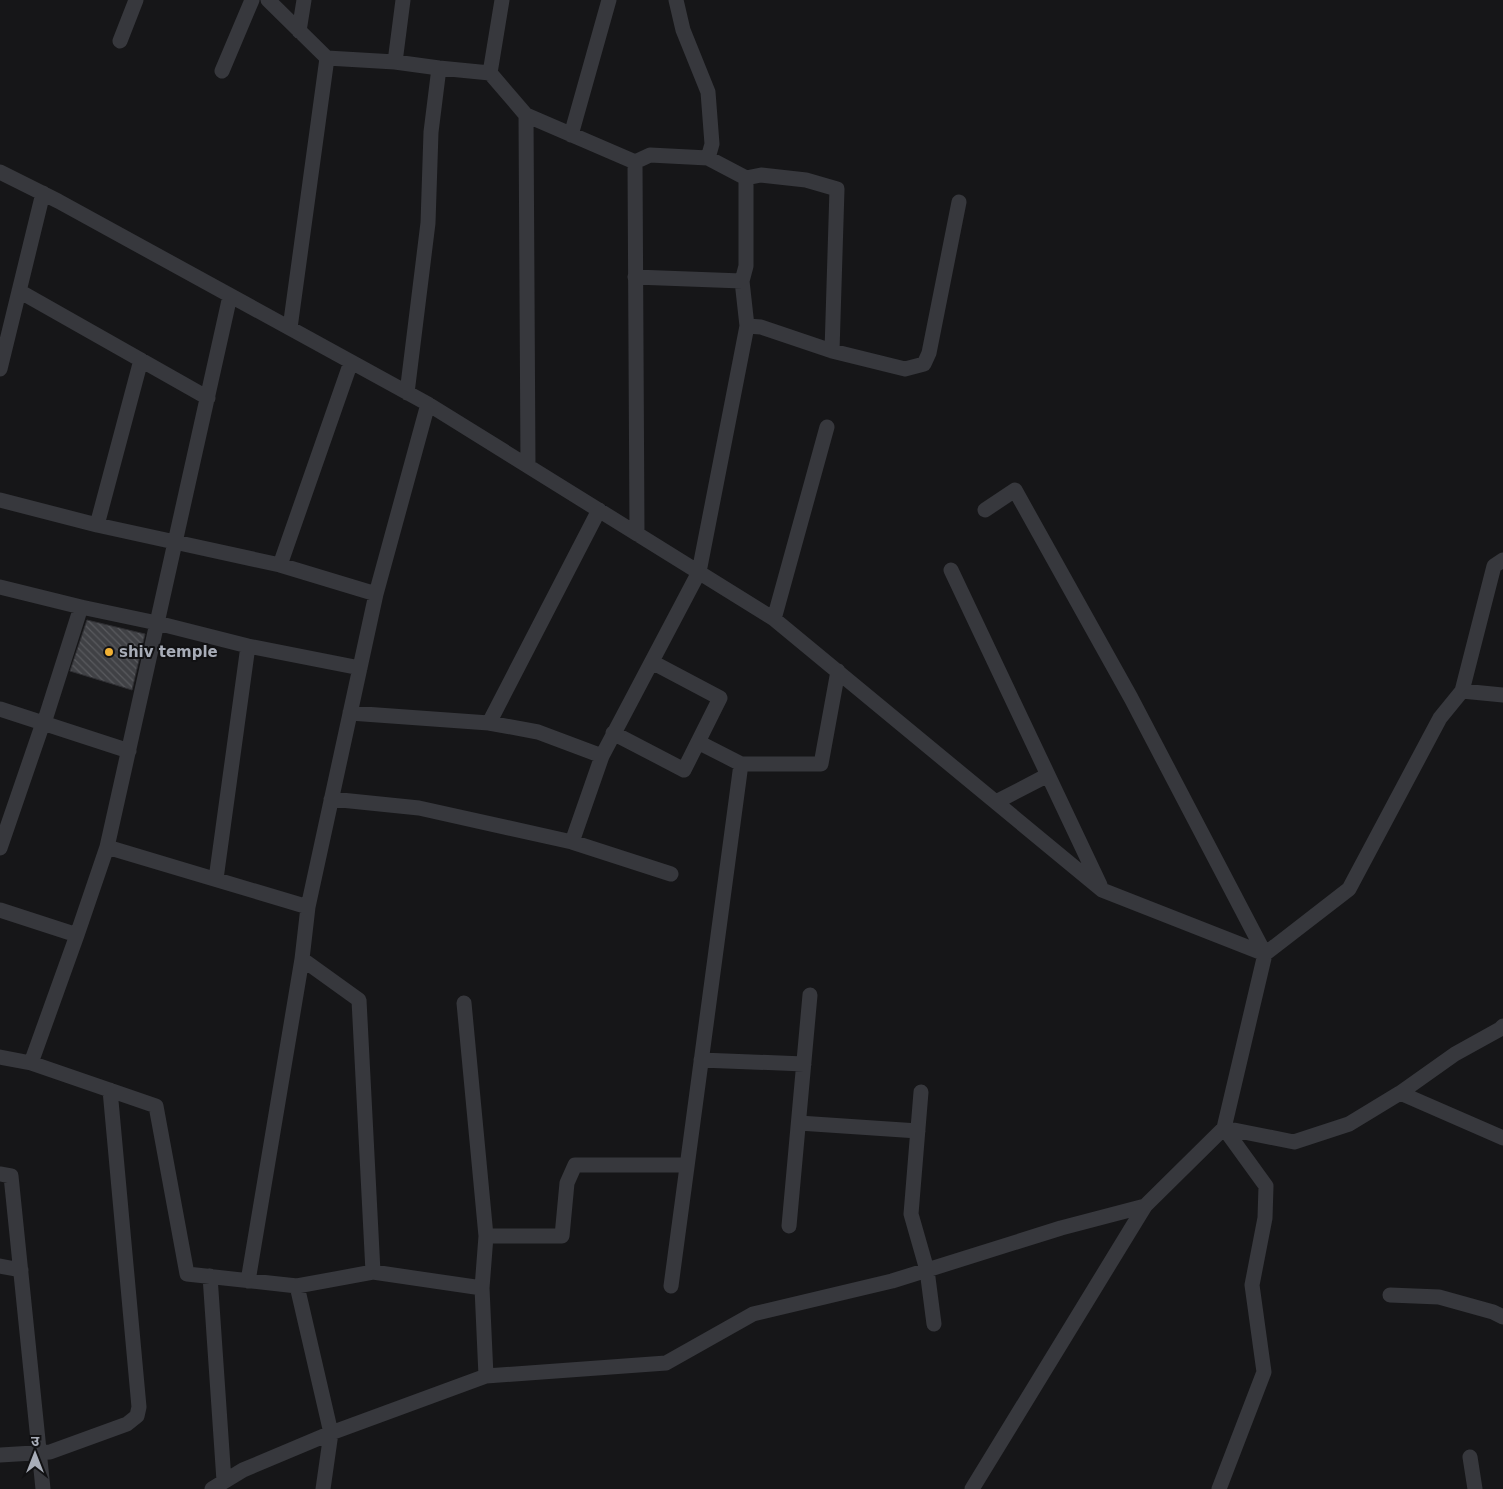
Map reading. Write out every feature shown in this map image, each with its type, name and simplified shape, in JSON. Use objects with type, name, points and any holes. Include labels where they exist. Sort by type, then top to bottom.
[{"type":"street","points":[[120,42],[136,0]]},
{"type":"street","points":[[222,71],[252,0]]},
{"type":"street","points":[[268,0],[327,58],[394,62],[490,72],[526,115],[634,162],[650,155],[708,158],[746,178],[761,175],[806,180],[837,190],[832,351]]},
{"type":"street","points":[[299,31],[304,0]]},
{"type":"street","points":[[394,62],[403,0]]},
{"type":"street","points":[[490,72],[502,0]]},
{"type":"street","points":[[571,135],[609,0]]},
{"type":"street","points":[[676,0],[683,30],[708,92],[712,144],[708,158]]},
{"type":"street","points":[[290,328],[327,58]]},
{"type":"street","points":[[407,393],[428,223],[431,132],[439,68]]},
{"type":"street","points":[[526,115],[528,466]]},
{"type":"street","points":[[634,162],[637,534]]},
{"type":"street","points":[[0,172],[428,404],[774,619],[1102,890],[1265,954]]},
{"type":"street","points":[[572,842],[602,756],[699,572],[747,326],[742,281],[746,266],[746,178]]},
{"type":"street","points":[[0,369],[43,194]]},
{"type":"street","points":[[747,326],[761,327],[832,351],[905,369],[924,364],[929,353],[959,202]]},
{"type":"street","points":[[635,277],[742,281]]},
{"type":"street","points":[[19,291],[208,398]]},
{"type":"street","points":[[31,1063],[78,935],[107,847],[230,296]]},
{"type":"street","points":[[97,525],[141,360]]},
{"type":"street","points":[[280,565],[351,362]]},
{"type":"street","points":[[248,1281],[302,959],[308,907],[376,594],[428,404]]},
{"type":"street","points":[[774,619],[827,427]]},
{"type":"street","points":[[985,510],[1015,490],[1131,698],[1265,954]]},
{"type":"street","points":[[0,500],[97,525],[280,565],[376,594]]},
{"type":"street","points":[[489,723],[599,510]]},
{"type":"street","points":[[972,1489],[1145,1206],[1224,1128],[1265,954],[1349,889],[1440,718],[1462,690],[1494,566],[1503,560]]},
{"type":"street","points":[[951,570],[1102,890]]},
{"type":"street","points":[[0,587],[248,646],[360,668]]},
{"type":"street","points":[[0,848],[42,723],[44,723],[81,607]]},
{"type":"street","points":[[216,879],[248,646]]},
{"type":"street","points":[[613,734],[684,770],[720,698],[652,662]]},
{"type":"street","points":[[698,742],[740,764],[820,764],[838,671]]},
{"type":"street","points":[[1462,690],[1503,695]]},
{"type":"street","points":[[0,709],[129,751]]},
{"type":"street","points":[[350,713],[489,723],[538,732],[602,756]]},
{"type":"street","points":[[671,1286],[740,764]]},
{"type":"street","points":[[996,802],[1048,775]]},
{"type":"street","points":[[331,798],[419,808],[572,842],[671,874]]},
{"type":"street","points":[[107,847],[308,907]]},
{"type":"street","points":[[0,910],[78,935]]},
{"type":"street","points":[[302,959],[359,1000],[373,1272]]},
{"type":"street","points":[[789,1226],[810,995]]},
{"type":"street","points":[[464,1003],[486,1236],[482,1288],[486,1376]]},
{"type":"street","points":[[1224,1128],[1294,1142],[1349,1124],[1400,1093],[1455,1054],[1503,1026]]},
{"type":"street","points":[[0,1057],[31,1063],[156,1106],[187,1274],[297,1286],[373,1272],[482,1288]]},
{"type":"street","points":[[701,1060],[804,1064]]},
{"type":"street","points":[[0,1455],[50,1452],[127,1424],[137,1416],[139,1406],[110,1090]]},
{"type":"street","points":[[922,1092],[911,1214],[926,1270],[934,1324]]},
{"type":"street","points":[[1400,1093],[1503,1138]]},
{"type":"street","points":[[799,1123],[918,1131]]},
{"type":"street","points":[[1218,1489],[1264,1372],[1252,1285],[1265,1218],[1266,1186],[1224,1128]]},
{"type":"street","points":[[486,1236],[562,1236],[567,1183],[575,1165],[687,1165]]},
{"type":"street","points":[[0,1174],[12,1176],[43,1489]]},
{"type":"street","points":[[210,1276],[218,1485],[243,1470],[331,1433],[486,1376],[666,1363],[753,1314],[892,1281],[1061,1228],[1145,1206]]},
{"type":"street","points":[[0,1266],[21,1270]]},
{"type":"street","points":[[297,1286],[331,1433],[323,1489]]},
{"type":"street","points":[[1390,1295],[1439,1297],[1493,1312],[1503,1317]]},
{"type":"street","points":[[1470,1457],[1475,1489]]},
{"type":"building","name":"shiv temple","points":[[87,620],[145,634],[132,690],[70,671]]},
{"type":"place","name":"shiv temple","points":[[109,652]]}]
